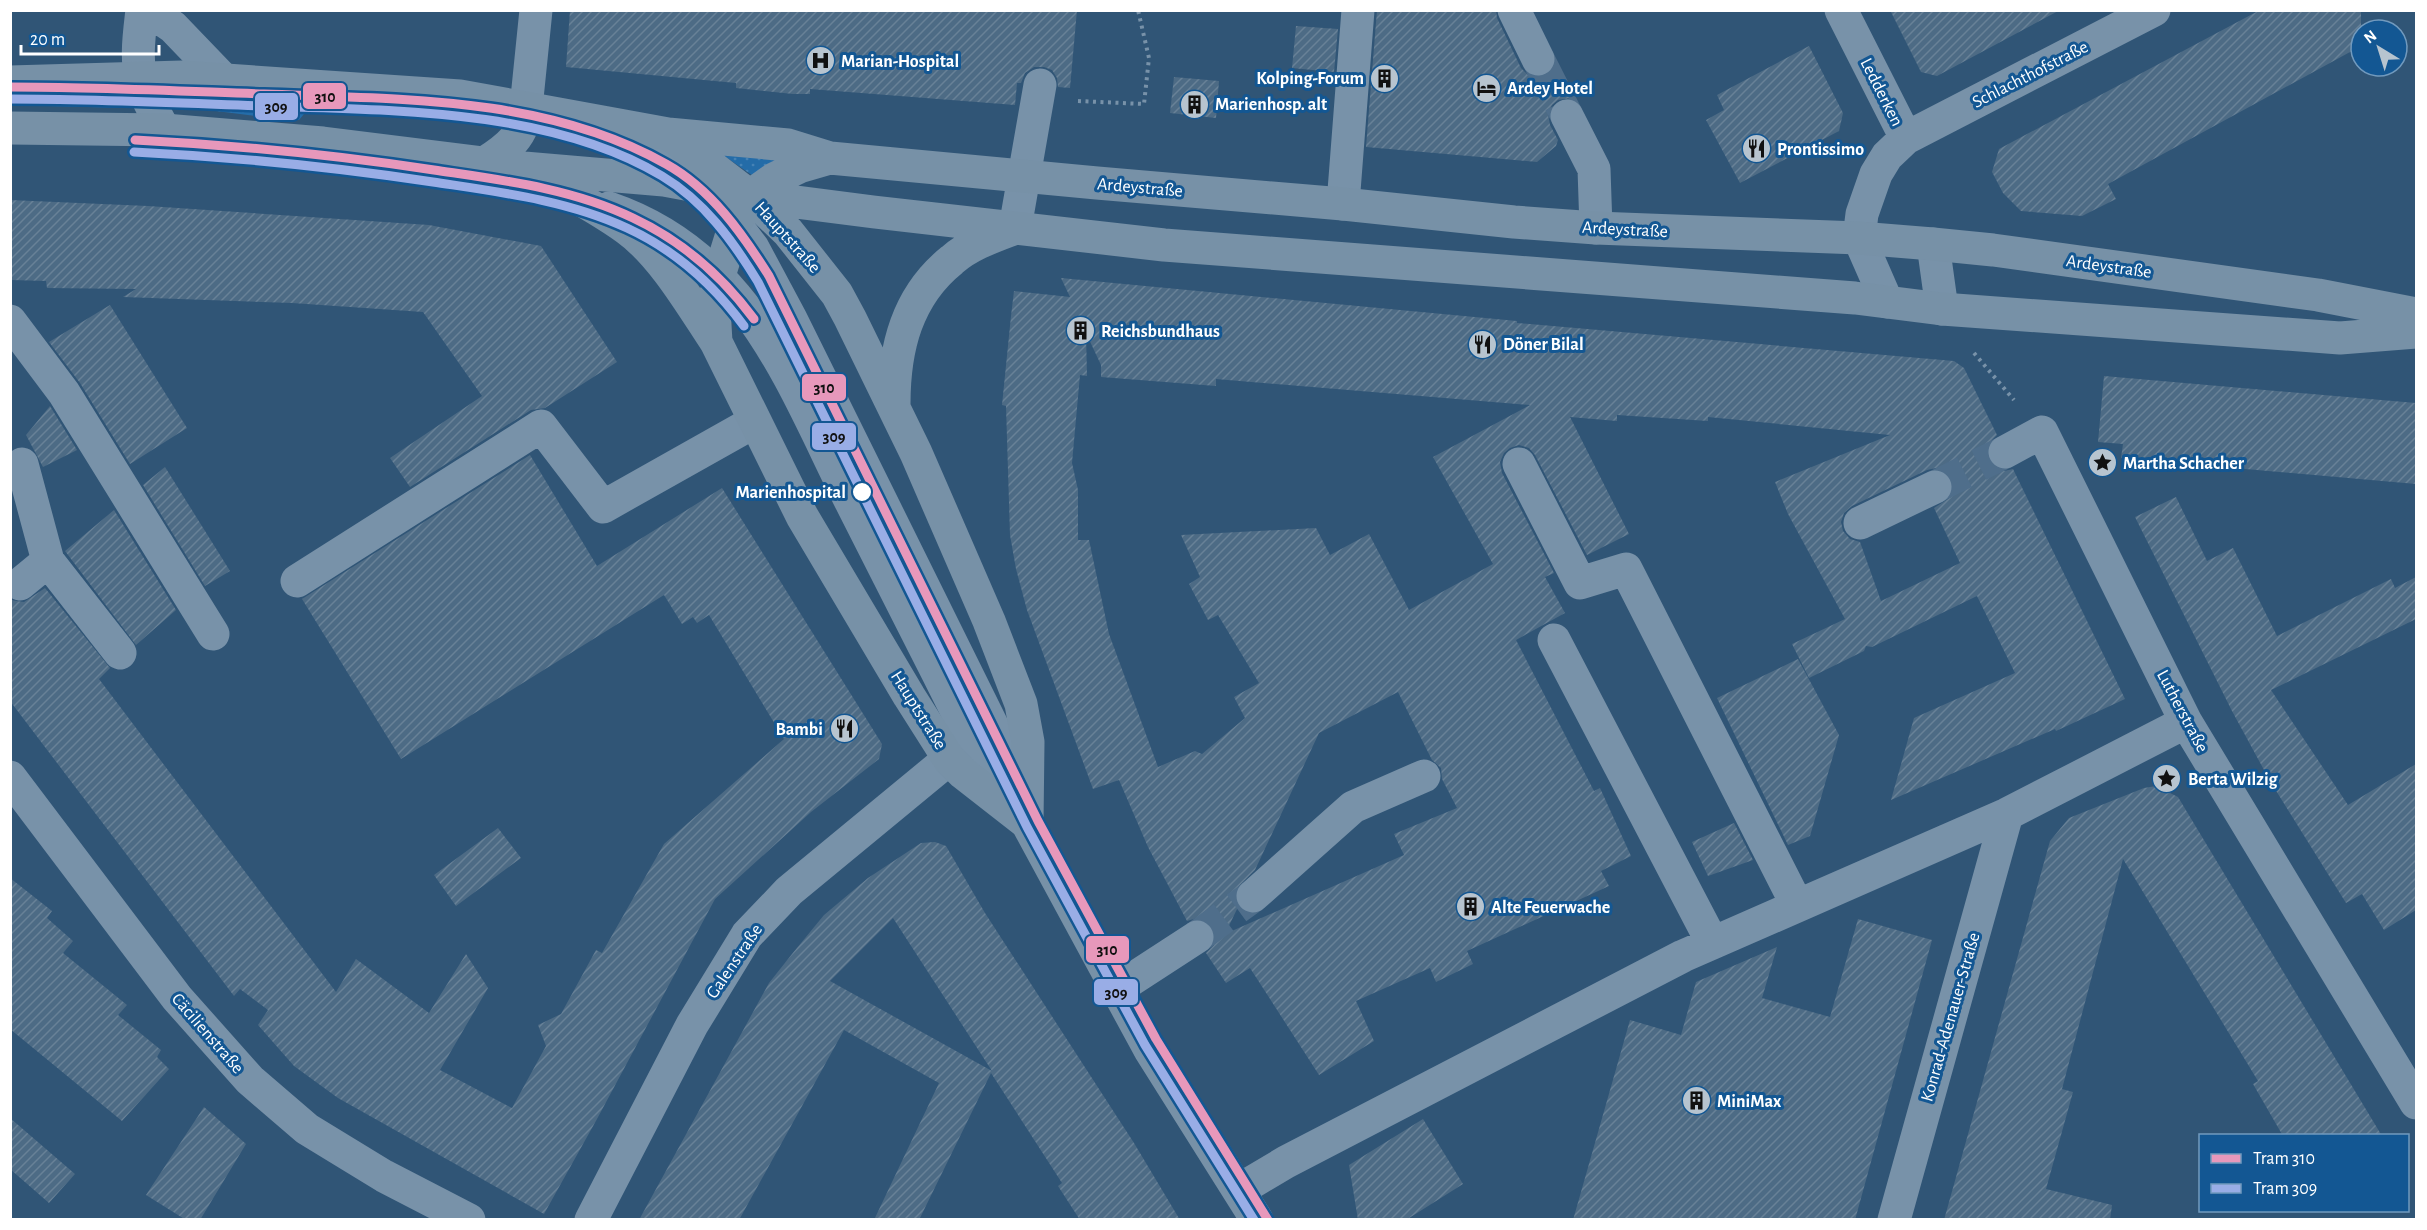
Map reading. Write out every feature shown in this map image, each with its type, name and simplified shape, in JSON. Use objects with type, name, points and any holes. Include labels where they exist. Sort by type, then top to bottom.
[{"type":"main road","name":"Ardeystraße","points":[[10,82],[182,77],[460,96],[668,134],[788,146],[830,158],[1342,204],[1514,222],[1596,228],[1859,238],[1933,244],[1993,250],[2318,295],[2416,314]]},
{"type":"main road","points":[[486,162],[507,149],[520,135],[526,108]]},
{"type":"main road","points":[[10,128],[164,130],[323,143],[524,168],[697,184],[750,196],[1164,245],[1887,302],[1942,309],[2340,338],[2416,332]]},
{"type":"main road","points":[[668,134],[750,196]]},
{"type":"main road","name":"Ardeystraße","points":[[750,196],[774,179],[830,158]]},
{"type":"main road","points":[[524,168],[628,230],[646,246],[680,288],[716,342]]},
{"type":"main road","name":"Hauptstraße","points":[[1027,823],[1028,742],[1021,704],[990,621],[916,453],[837,294],[788,232],[750,196],[735,224],[719,276],[714,308],[716,342],[754,422],[802,516],[949,759],[963,774],[1027,823],[1150,1050],[1257,1220]]},
{"type":"main road","points":[[894,411],[894,372],[899,344],[911,311],[927,285],[952,259],[976,244],[1015,228]]},
{"type":"street","points":[[142,10],[138,53],[141,79],[164,130]]},
{"type":"street","points":[[148,10],[173,27],[223,79]]},
{"type":"street","points":[[536,10],[526,108],[618,140],[666,164],[697,184],[735,224],[753,248],[995,731],[1027,823]]},
{"type":"street","points":[[1342,204],[1358,10]]},
{"type":"street","points":[[1514,10],[1538,59]]},
{"type":"street","name":"Ledderken","points":[[1841,10],[1906,138],[1887,156],[1876,174],[1862,214],[1859,238]]},
{"type":"street","name":"Schlachthofstraße","points":[[1906,138],[2154,10]]},
{"type":"street","points":[[1015,228],[1038,92]]},
{"type":"street","points":[[1567,116],[1594,169],[1596,228]]},
{"type":"street","points":[[571,195],[619,211],[664,234],[695,254],[743,303],[770,343],[801,400],[979,756],[1027,823]]},
{"type":"street","points":[[769,276],[773,250],[817,203]]},
{"type":"street","points":[[1859,238],[1887,302]]},
{"type":"street","points":[[1933,244],[1942,309]]},
{"type":"street","points":[[10,321],[64,393],[213,634]]},
{"type":"street","points":[[297,581],[541,426],[603,507],[754,422]]},
{"type":"street","name":"Lutherstraße","points":[[2005,452],[2042,432],[2186,722],[2416,1103]]},
{"type":"street","points":[[22,464],[48,561],[120,653]]},
{"type":"street","points":[[1520,464],[1580,583],[1626,569],[1797,905]]},
{"type":"street","points":[[1860,523],[1935,487]]},
{"type":"street","points":[[20,584],[48,561]]},
{"type":"street","points":[[1554,640],[1712,942]]},
{"type":"street","points":[[1239,1190],[1286,1162],[1683,956],[2007,814],[2186,722]]},
{"type":"street","name":"Galenstraße","points":[[591,1220],[692,1025],[747,935],[789,891],[949,759]]},
{"type":"street","points":[[1253,896],[1353,807],[1424,776]]},
{"type":"street","name":"Cäcilienstraße","points":[[10,777],[177,998],[249,1080],[307,1129],[384,1176],[469,1220]]},
{"type":"street","name":"Konrad-Adenauer-Straße","points":[[1894,1220],[2007,814]]},
{"type":"street","points":[[1117,989],[1197,937]]},
{"type":"path","points":[[1038,92],[1144,104],[1149,58],[1138,10]]},
{"type":"shaded area","points":[[128,97],[133,100],[134,106],[126,108],[11,105],[10,98]]},
{"type":"shaded area","points":[[191,98],[296,103],[304,108],[304,114],[299,120],[288,120],[192,108],[186,104]]},
{"type":"shaded area","points":[[720,153],[784,158],[759,180]]},
{"type":"building","name":"Marian-Hospital","points":[[570,10],[1077,10],[1070,88],[1058,87],[1057,78],[1052,70],[1034,67],[1025,73],[1021,83],[1017,83],[1015,105],[810,89],[810,94],[793,94],[736,88],[736,83],[566,67]]},
{"type":"building","name":"Ardey Hotel","points":[[1377,10],[1496,10],[1497,18],[1521,68],[1528,75],[1537,78],[1547,76],[1555,66],[1571,98],[1558,100],[1552,105],[1548,114],[1550,125],[1558,140],[1556,146],[1537,162],[1366,147]]},
{"type":"building","points":[[1890,10],[2060,10],[1937,76],[1921,72]]},
{"type":"building","points":[[2260,10],[2361,10],[2361,18],[2349,18],[2349,53],[2108,184],[2116,199],[2082,216],[2021,211],[2003,193],[1992,172],[1999,149]]},
{"type":"building","points":[[1296,26],[1338,29],[1334,72],[1292,68]]},
{"type":"building","points":[[1809,46],[1843,113],[1839,131],[1740,183],[1706,120],[1724,110],[1717,95]]},
{"type":"building","name":"Marienhosp. alt","points":[[1174,77],[1219,81],[1216,118],[1170,113]]},
{"type":"building","points":[[10,200],[148,206],[429,225],[541,246],[617,362],[545,408],[531,410],[410,487],[390,458],[482,396],[423,312],[292,303],[123,297],[136,289],[47,288],[46,281],[11,280]]},
{"type":"building","points":[[1061,278],[1517,321],[1517,323],[1954,361],[1964,368],[1997,435],[1989,443],[1986,451],[1988,460],[1996,468],[2004,471],[2013,469],[2125,699],[2056,731],[2055,729],[1891,800],[1914,718],[2015,673],[1977,596],[1872,647],[1866,646],[1864,651],[1809,678],[1792,644],[1845,619],[1788,514],[1775,482],[1890,435],[1708,417],[1708,421],[1617,415],[1617,421],[1570,417],[1629,534],[1587,555],[1535,455],[1529,448],[1519,445],[1504,453],[1500,462],[1502,473],[1554,573],[1545,577],[1565,613],[1516,640],[1594,791],[1600,788],[1631,856],[1601,871],[1609,886],[1467,951],[1473,964],[1436,982],[1430,968],[1356,1001],[1374,1041],[1319,1075],[1250,968],[1226,983],[1206,953],[1214,945],[1216,935],[1213,927],[1205,920],[1197,918],[1187,921],[1148,847],[1119,780],[1093,789],[1027,610],[1010,535],[1006,406],[1002,405],[1014,291],[1070,297]],"holes":[[[1086,333],[1101,365],[1101,377],[1216,386],[1216,379],[1530,405],[1433,457],[1493,564],[1409,610],[1369,534],[1330,555],[1316,528],[1181,535],[1200,577],[1189,584],[1208,620],[1218,615],[1259,683],[1234,697],[1245,718],[1202,754],[1195,751],[1158,767],[1109,634],[1089,540],[1078,540],[1078,490],[1072,463],[1080,375],[1087,376]],[[1936,468],[1945,471],[1952,479],[1954,488],[1951,497],[1934,508],[1960,563],[1881,601],[1860,542],[1850,539],[1843,531],[1841,522],[1844,513],[1852,506],[1927,470]],[[1398,692],[1432,760],[1441,768],[1442,779],[1457,808],[1394,834],[1404,855],[1225,934],[1238,907],[1235,890],[1255,870],[1319,733]]]},
{"type":"building","points":[[110,305],[187,428],[130,464],[80,383],[49,342]]},
{"type":"building","points":[[2104,376],[2416,403],[2416,484],[2121,458],[2123,444],[2098,442]]},
{"type":"building","points":[[50,406],[77,450],[43,467],[26,435]]},
{"type":"building","points":[[530,455],[597,566],[722,488],[882,744],[879,759],[811,812],[715,899],[544,1214],[338,1098],[294,1066],[258,1025],[268,1010],[240,989],[234,996],[10,701],[10,600],[24,602],[45,588],[110,668],[99,679],[336,992],[356,959],[429,1013],[466,954],[488,988],[440,1070],[512,1108],[546,1046],[538,1025],[561,1014],[596,950],[602,953],[664,844],[784,739],[709,615],[697,623],[693,617],[682,624],[664,595],[401,759],[302,599]]},
{"type":"building","points":[[165,467],[230,571],[205,586],[143,485]]},
{"type":"building","points":[[2176,497],[2207,561],[2233,548],[2277,636],[2391,579],[2395,588],[2416,577],[2416,619],[2271,690],[2348,805],[2416,764],[2416,910],[2384,930],[2362,894],[2346,903],[2270,781],[2232,711],[2135,517]]},
{"type":"building","points":[[114,510],[176,610],[136,645],[65,551]]},
{"type":"building","points":[[1798,659],[1839,735],[1810,836],[1788,845],[1717,698]]},
{"type":"building","points":[[2156,786],[2178,797],[2381,1134],[2282,1134],[2253,1084],[2258,1081],[2123,859],[2062,1089],[2073,1092],[2046,1189],[2112,1205],[2110,1220],[1944,1220],[2050,841],[2069,818],[2144,788]]},
{"type":"building","points":[[1734,823],[1753,860],[1708,876],[1692,842]]},
{"type":"building","points":[[498,828],[521,858],[456,906],[434,875]]},
{"type":"building","points":[[935,842],[946,846],[985,913],[1134,1143],[1180,1220],[1080,1220],[1058,1186],[1062,1183],[991,1073],[919,1220],[874,1220],[939,1083],[844,1030],[739,1220],[639,1220],[769,983],[824,915],[868,878],[921,843]],"holes":[[[893,918],[992,1071],[830,981]]]},
{"type":"building","points":[[10,878],[52,911],[47,918],[73,941],[63,953],[127,1005],[118,1015],[161,1050],[157,1057],[169,1069],[122,1121],[10,1029]]},
{"type":"building","points":[[1858,919],[1932,940],[1855,1220],[1573,1220],[1630,1020],[1681,1035],[1696,982],[1777,947],[1762,998],[1830,1017]]},
{"type":"building","points":[[204,1107],[246,1144],[200,1220],[186,1220],[146,1195]]},
{"type":"building","points":[[10,1118],[75,1174],[49,1203],[10,1169]]},
{"type":"building","points":[[1423,1119],[1463,1184],[1406,1220],[1358,1220],[1349,1165]]},
{"type":"tunnel","points":[[1538,59],[1567,116]]},
{"type":"tunnel","points":[[1935,487],[2005,452]]},
{"type":"tunnel","points":[[1197,937],[1253,896]]},
{"type":"tram line","name":"310","points":[[10,87],[366,97],[470,105],[521,113],[571,125],[620,142],[666,164],[697,186],[724,213],[769,276],[1038,821],[1156,1039],[1268,1220]]},
{"type":"tram line","name":"309","points":[[10,99],[364,109],[469,117],[521,125],[571,137],[618,154],[662,176],[691,197],[728,237],[758,282],[1027,827],[1145,1045],[1254,1220]]},
{"type":"tram line","name":"310","points":[[135,140],[322,155],[535,186],[585,199],[633,218],[668,237],[715,274],[754,319]]},
{"type":"tram line","name":"309","points":[[134,152],[284,163],[359,172],[508,194],[581,210],[627,228],[677,258],[706,282],[744,326]]},
{"type":"place","name":"Marian-Hospital","points":[[820,61]]},
{"type":"place","name":"Kolping-Forum","points":[[1385,78]]},
{"type":"place","name":"Ardey Hotel","points":[[1486,88]]},
{"type":"place","name":"Marienhosp. alt","points":[[1194,104]]},
{"type":"place","name":"Prontissimo","points":[[1756,149]]},
{"type":"place","name":"Reichsbundhaus","points":[[1080,331]]},
{"type":"place","name":"Döner Bilal","points":[[1482,344]]},
{"type":"place","name":"Martha Schacher","points":[[2102,463]]},
{"type":"place","name":"Marienhospital","points":[[862,492]]},
{"type":"place","name":"Bambi","points":[[844,729]]},
{"type":"place","name":"Berta Wilzig","points":[[2167,779]]},
{"type":"place","name":"Alte Feuerwache","points":[[1470,907]]},
{"type":"place","name":"MiniMax","points":[[1696,1101]]}]
